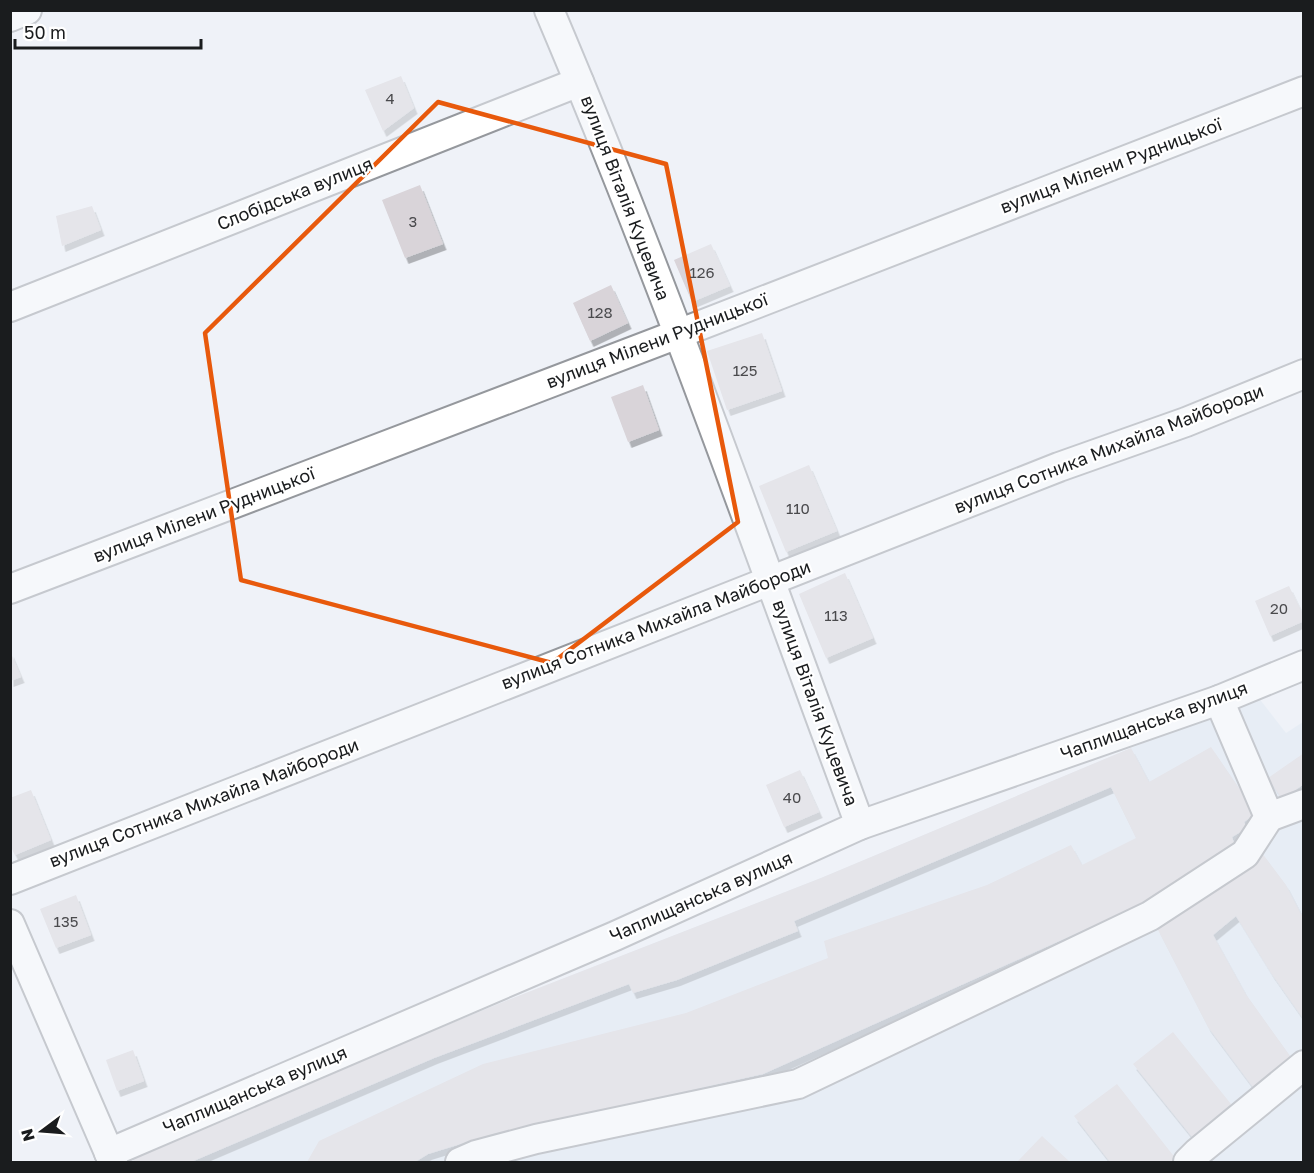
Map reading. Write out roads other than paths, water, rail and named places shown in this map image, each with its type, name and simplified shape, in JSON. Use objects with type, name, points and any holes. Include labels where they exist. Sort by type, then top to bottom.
[{"type":"street","points":[[10,17],[27,10]]},
{"type":"street","name":"вулиця Віталія Куцевича","points":[[549,10],[678,334],[860,825]]},
{"type":"street","name":"Слобідська вулиця","points":[[10,307],[579,82]]},
{"type":"street","name":"вулиця Мілени Рудницької","points":[[10,589],[678,334],[1304,91]]},
{"type":"street","name":"вулиця Сотника Михайла Майбороди","points":[[10,879],[1059,466],[1186,422],[1304,374]]},
{"type":"street","name":"Чаплищанська вулиця","points":[[111,1158],[604,941],[860,825],[1219,700],[1304,665]]},
{"type":"street","points":[[1219,700],[1269,817]]},
{"type":"street","points":[[460,1162],[476,1155],[536,1139],[798,1084],[1150,916],[1245,854],[1269,817],[1304,804]]},
{"type":"street","points":[[10,924],[111,1158]]},
{"type":"street","points":[[1188,1162],[1304,1065]]}]
